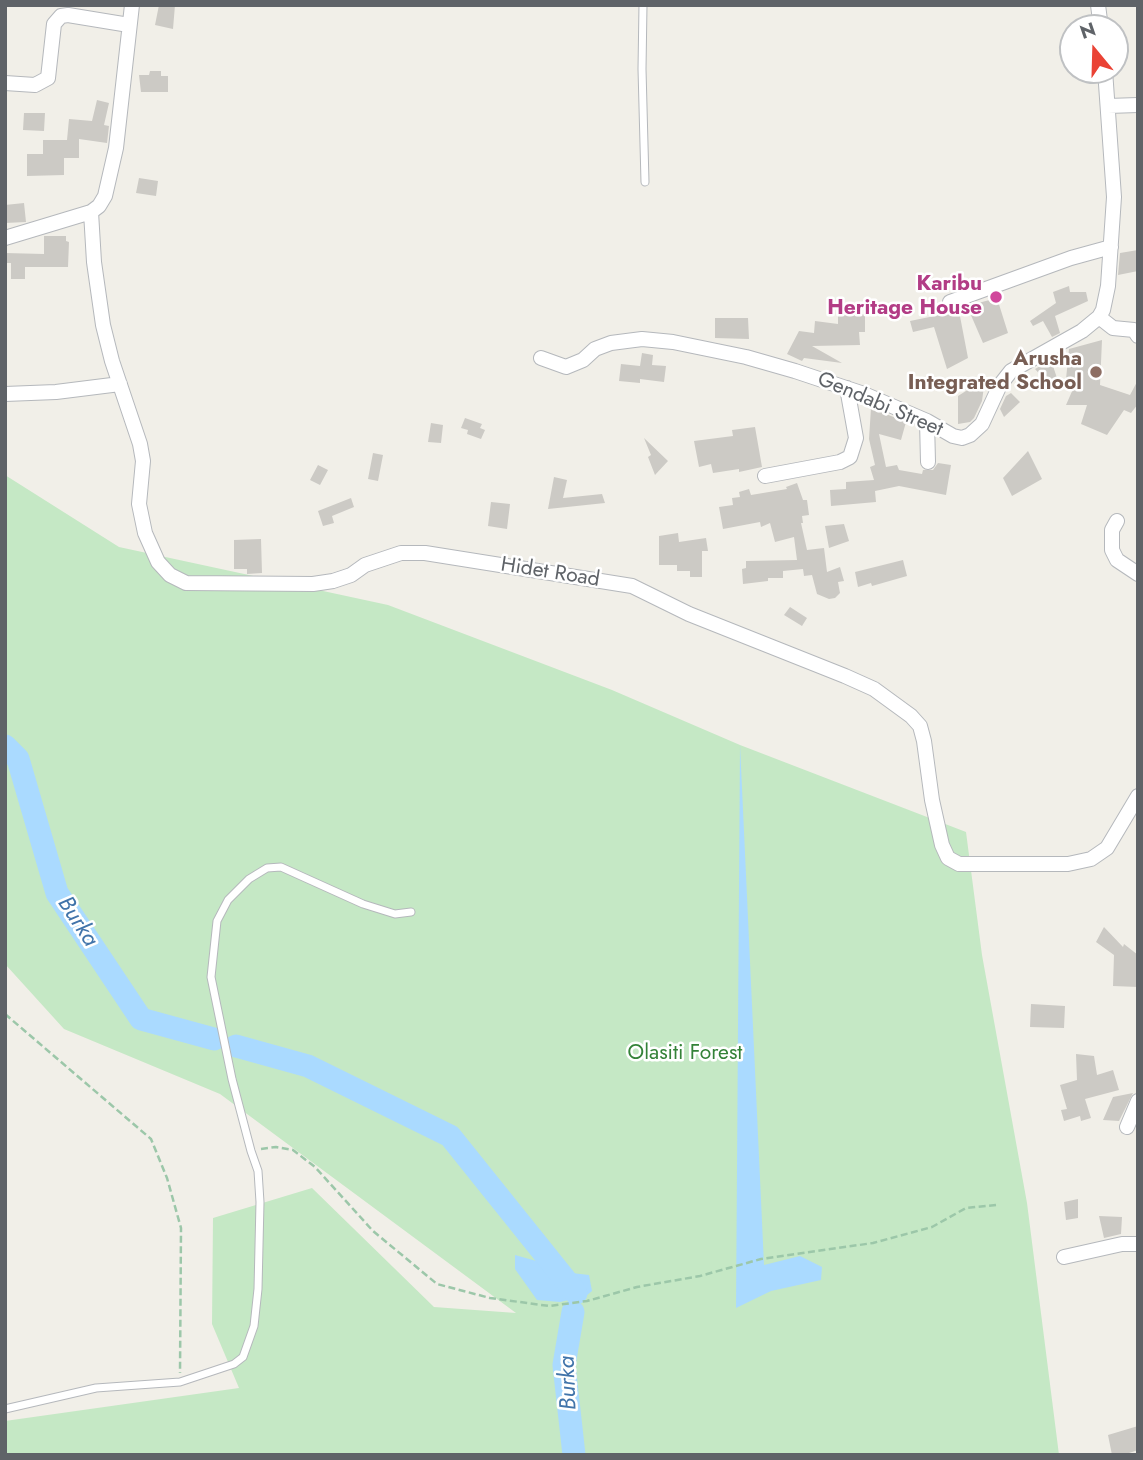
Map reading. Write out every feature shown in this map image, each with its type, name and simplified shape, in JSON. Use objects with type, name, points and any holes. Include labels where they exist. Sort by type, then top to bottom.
[{"type":"street","points":[[5,238],[91,212],[99,206],[109,185],[116,148],[132,5]]},
{"type":"street","points":[[5,83],[35,85],[48,78],[54,24],[61,16],[78,16],[129,25]]},
{"type":"street","points":[[1106,84],[1114,197],[1106,302],[1099,317],[1109,326],[1134,330],[1138,335]]},
{"type":"street","points":[[1108,106],[1138,105]]},
{"type":"street","name":"Hidet Road","points":[[91,212],[94,262],[103,324],[143,461],[139,504],[145,533],[158,562],[170,575],[187,583],[313,584],[351,575],[365,565],[401,553],[425,553],[632,586],[689,614],[874,689],[911,716],[920,726],[924,741],[932,800],[942,845],[948,858],[959,864],[1068,864],[1091,859],[1107,848],[1138,796]]},
{"type":"street","points":[[950,302],[1071,258],[1111,247]]},
{"type":"street","name":"Gendabi Street","points":[[541,358],[566,367],[583,360],[595,349],[611,343],[642,339],[673,342],[746,358],[847,388],[927,421],[958,438],[975,432],[982,424],[1000,385],[1011,371],[1082,331],[1099,317]]},
{"type":"street","points":[[5,394],[56,392],[120,384]]},
{"type":"street","points":[[765,476],[840,462],[850,457],[856,438],[847,388]]},
{"type":"street","points":[[927,421],[928,462]]},
{"type":"street","points":[[1117,521],[1112,530],[1112,550],[1117,560],[1138,574]]},
{"type":"street","points":[[1128,1127],[1138,1101]]},
{"type":"street","points":[[1064,1257],[1122,1244],[1138,1244]]},
{"type":"lane","points":[[643,5],[645,182]]},
{"type":"lane","points":[[5,1409],[96,1388],[180,1382],[234,1364],[243,1357],[254,1326],[258,1289],[260,1202],[258,1171],[232,1080],[211,977],[217,921],[228,900],[258,873],[267,868],[281,867],[363,904],[395,914],[411,912]]},
{"type":"path","points":[[5,1014],[151,1139],[167,1178],[181,1227],[180,1382]]},
{"type":"path","points":[[251,1151],[276,1147],[293,1150],[315,1167],[373,1231],[437,1284],[490,1298],[549,1306],[587,1301],[637,1287],[700,1276],[761,1259],[873,1243],[932,1227],[966,1208],[996,1205]]},
{"type":"green space","name":"Olasiti Forest","points":[[5,475],[119,547],[388,605],[612,690],[740,745],[966,832],[982,955],[1027,1203],[1059,1455],[5,1455],[5,1421],[239,1388],[212,1324],[213,1218],[312,1188],[434,1307],[516,1313],[220,1094],[64,1029],[5,964]]},
{"type":"water","points":[[740,745],[764,1265],[800,1256],[822,1267],[821,1280],[771,1291],[736,1308]]},
{"type":"water","points":[[515,1255],[547,1264],[555,1271],[589,1275],[592,1291],[586,1296],[560,1302],[537,1300],[515,1269]]},
{"type":"building","points":[[159,5],[175,5],[173,29],[155,25]]},
{"type":"building","points":[[150,71],[161,71],[161,76],[168,76],[168,92],[141,92],[139,75],[149,75]]},
{"type":"building","points":[[97,100],[109,103],[104,125],[109,126],[107,143],[79,139],[79,158],[64,158],[64,175],[27,176],[27,154],[43,154],[43,140],[67,140],[69,119],[92,121]]},
{"type":"building","points":[[24,113],[45,113],[44,131],[23,130]]},
{"type":"building","points":[[139,178],[158,181],[156,196],[136,193]]},
{"type":"building","points":[[24,203],[26,222],[5,223],[5,205]]},
{"type":"building","points":[[44,236],[66,236],[66,241],[69,242],[68,267],[25,267],[25,279],[11,279],[11,263],[5,263],[5,253],[44,254]]},
{"type":"building","points":[[1138,250],[1138,271],[1118,275],[1120,253]]},
{"type":"building","points":[[1069,286],[1070,292],[1086,292],[1088,301],[1055,316],[1060,333],[1052,337],[1043,321],[1033,326],[1030,321],[1056,303],[1053,292]]},
{"type":"building","points":[[997,298],[1008,333],[983,343],[967,306]]},
{"type":"building","points":[[959,311],[968,358],[947,369],[934,327],[913,332],[910,321]]},
{"type":"building","points":[[838,314],[865,314],[865,332],[859,332],[860,345],[812,346],[842,363],[804,358],[802,361],[787,354],[799,331],[814,333],[815,321],[838,324]]},
{"type":"building","points":[[715,318],[748,318],[749,339],[715,338]]},
{"type":"building","points":[[1102,340],[1100,385],[1130,395],[1138,380],[1138,404],[1131,413],[1124,410],[1107,435],[1081,424],[1087,405],[1066,405],[1077,380],[1066,379],[1069,349]]},
{"type":"building","points":[[642,353],[653,355],[652,365],[666,366],[664,382],[640,379],[640,383],[619,381],[621,364],[640,366]]},
{"type":"building","points":[[1051,360],[1057,378],[1046,381],[1035,369]]},
{"type":"building","points":[[985,379],[982,401],[974,418],[970,422],[958,424],[958,396]]},
{"type":"building","points":[[1011,393],[1020,402],[1004,417],[1000,409],[1006,396]]},
{"type":"building","points":[[871,408],[906,422],[901,440],[879,434],[886,467],[897,465],[899,470],[922,474],[923,470],[933,470],[938,463],[951,465],[946,495],[899,486],[875,491],[876,502],[831,506],[830,490],[846,489],[846,482],[874,480],[870,467],[875,465],[869,439]]},
{"type":"building","points":[[465,418],[482,424],[480,428],[485,430],[481,439],[467,434],[468,430],[461,428]]},
{"type":"building","points":[[431,423],[443,425],[441,443],[428,442]]},
{"type":"building","points":[[755,427],[762,467],[739,472],[739,469],[713,473],[711,464],[699,467],[694,441],[733,436],[732,430]]},
{"type":"building","points":[[644,438],[668,461],[655,475],[648,457],[651,455]]},
{"type":"building","points":[[1028,451],[1042,479],[1012,496],[1003,478]]},
{"type":"building","points":[[373,453],[383,455],[378,481],[368,479]]},
{"type":"building","points":[[318,465],[328,470],[320,485],[310,480]]},
{"type":"building","points":[[554,477],[567,480],[563,498],[602,494],[605,503],[548,509]]},
{"type":"building","points":[[797,483],[803,500],[807,500],[809,515],[802,516],[801,523],[807,550],[824,548],[827,572],[840,567],[844,581],[838,582],[840,593],[835,598],[829,599],[817,594],[812,575],[804,576],[803,569],[783,571],[783,578],[768,578],[768,581],[743,584],[742,569],[746,568],[746,561],[797,560],[794,537],[775,542],[770,523],[761,527],[760,522],[723,529],[719,507],[733,505],[732,498],[740,497],[739,492],[749,489],[751,495],[787,489],[786,487]]},
{"type":"building","points":[[351,498],[354,507],[332,516],[334,523],[323,526],[318,511]]},
{"type":"building","points":[[491,502],[510,504],[507,529],[488,526]]},
{"type":"building","points":[[844,524],[849,541],[829,548],[825,526]]},
{"type":"building","points":[[678,533],[679,542],[706,538],[708,551],[702,551],[702,577],[690,577],[690,571],[677,571],[677,565],[659,565],[659,536]]},
{"type":"building","points":[[261,539],[262,573],[247,574],[247,569],[234,569],[234,540]]},
{"type":"building","points":[[903,560],[907,576],[858,587],[855,572]]},
{"type":"building","points":[[790,607],[807,618],[802,626],[784,615]]},
{"type":"building","points":[[1104,927],[1123,947],[1124,944],[1138,955],[1138,987],[1113,986],[1114,955],[1096,942]]},
{"type":"building","points":[[1031,1004],[1065,1006],[1064,1028],[1030,1027]]},
{"type":"building","points":[[1076,1054],[1094,1056],[1097,1075],[1113,1070],[1119,1090],[1085,1099],[1091,1118],[1081,1121],[1080,1116],[1064,1121],[1061,1110],[1067,1109],[1060,1085],[1077,1080]]},
{"type":"building","points":[[1133,1093],[1119,1121],[1103,1120],[1113,1097]]},
{"type":"building","points":[[1078,1199],[1078,1218],[1066,1220],[1064,1202]]},
{"type":"building","points":[[1099,1216],[1122,1217],[1121,1234],[1104,1238]]},
{"type":"building","points":[[1138,1426],[1138,1450],[1112,1455],[1108,1435]]},
{"type":"waterway","name":"Burka","points":[[5,746],[18,759],[57,893],[141,1019],[214,1039]]},
{"type":"waterway","points":[[236,1046],[308,1066],[450,1136],[576,1293]]},
{"type":"waterway","name":"Burka","points":[[573,1312],[564,1365],[574,1455]]},
{"type":"place","name":"Karibu Heritage House","points":[[996,297]]},
{"type":"place","name":"Arusha Integrated School","points":[[1096,372]]}]
